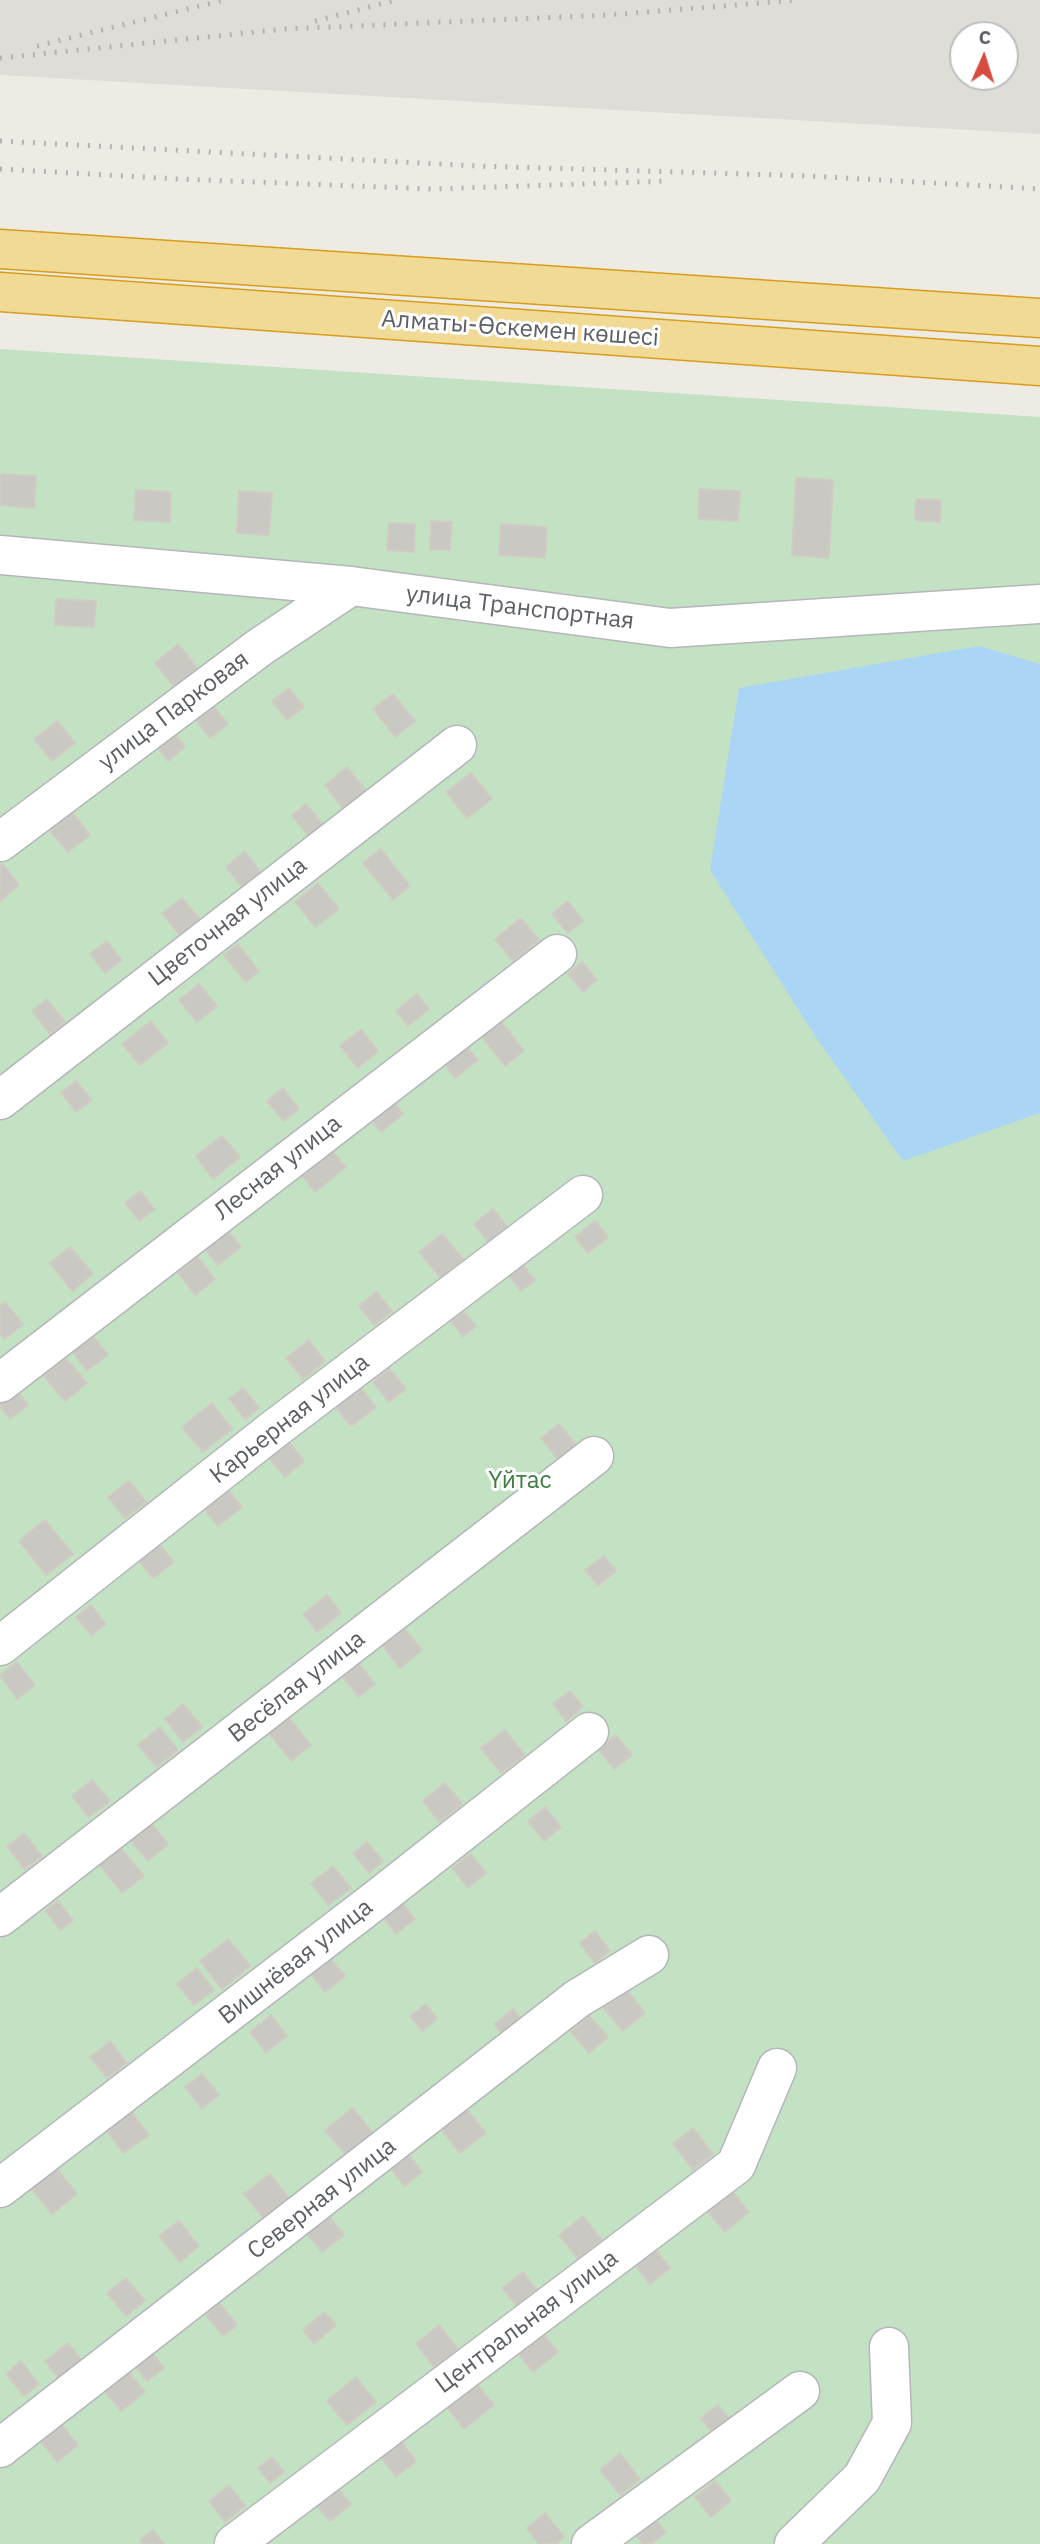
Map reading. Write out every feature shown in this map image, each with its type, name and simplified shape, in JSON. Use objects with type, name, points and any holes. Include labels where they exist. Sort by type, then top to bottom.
[{"type":"highway","name":"Алматы-Өскемен көшесі","points":[[0,249],[1040,318]]},
{"type":"highway","name":"Алматы-Өскемен көшесі","points":[[0,292],[1040,366]]},
{"type":"street","name":"улица Транспортная","points":[[0,555],[351,586],[670,628],[1040,604]]},
{"type":"street","name":"улица Парковая","points":[[0,842],[260,647],[351,586]]},
{"type":"street","name":"Цветочная улица","points":[[0,1100],[457,745]]},
{"type":"street","name":"Лесная улица","points":[[0,1383],[557,954]]},
{"type":"street","name":"Карьерная улица","points":[[0,1646],[274,1430],[583,1195]]},
{"type":"street","name":"Весёлая улица","points":[[0,1917],[594,1457]]},
{"type":"street","name":"Вишнёвая улица","points":[[0,2188],[377,1899],[589,1732]]},
{"type":"street","name":"Северная улица","points":[[0,2448],[577,1999],[649,1955]]},
{"type":"street","name":"Центральная улица","points":[[234,2544],[736,2165],[778,2068]]},
{"type":"street","points":[[794,2544],[862,2478],[892,2423],[889,2347]]},
{"type":"street","points":[[590,2544],[800,2391]]},
{"type":"shaded area","points":[[0,0],[1040,0],[1040,134],[0,75]]},
{"type":"green space","name":"Үйтас","points":[[0,349],[1040,417],[1040,2544],[0,2544]]},
{"type":"water","points":[[979,646],[1040,664],[1040,1113],[903,1161],[815,1036],[710,870],[739,688]]},
{"type":"building","points":[[0,474],[36,476],[34,508],[0,505]]},
{"type":"building","points":[[796,478],[833,480],[829,558],[792,555]]},
{"type":"building","points":[[699,489],[740,491],[738,521],[698,519]]},
{"type":"building","points":[[136,490],[171,492],[170,522],[134,520]]},
{"type":"building","points":[[239,491],[272,493],[269,535],[237,533]]},
{"type":"building","points":[[916,499],[941,500],[940,522],[915,520]]},
{"type":"building","points":[[431,521],[452,522],[450,550],[430,549]]},
{"type":"building","points":[[389,523],[415,524],[414,552],[387,550]]},
{"type":"building","points":[[501,524],[547,527],[545,558],[499,555]]},
{"type":"building","points":[[56,599],[96,601],[94,627],[55,625]]},
{"type":"building","points":[[178,644],[199,670],[175,688],[155,663]]},
{"type":"building","points":[[289,688],[304,707],[287,720],[272,701]]},
{"type":"building","points":[[393,694],[415,721],[395,737],[373,709]]},
{"type":"building","points":[[210,702],[228,724],[210,738],[193,716]]},
{"type":"building","points":[[57,721],[75,743],[52,761],[34,739]]},
{"type":"building","points":[[172,731],[185,747],[168,761],[155,744]]},
{"type":"building","points":[[347,767],[368,793],[345,811],[325,785]]},
{"type":"building","points":[[471,773],[492,799],[467,818],[446,792]]},
{"type":"building","points":[[306,804],[323,825],[309,837],[292,815]]},
{"type":"building","points":[[73,813],[90,835],[68,852],[50,831]]},
{"type":"building","points":[[381,849],[410,886],[393,900],[363,863]]},
{"type":"building","points":[[245,851],[262,874],[243,889],[226,867]]},
{"type":"building","points":[[3,864],[19,885],[0,901],[0,866]]},
{"type":"building","points":[[318,883],[339,909],[315,927],[295,902]]},
{"type":"building","points":[[182,898],[200,920],[180,936],[162,913]]},
{"type":"building","points":[[568,901],[583,921],[568,933],[552,914]]},
{"type":"building","points":[[521,918],[539,940],[513,961],[495,939]]},
{"type":"building","points":[[107,941],[122,960],[105,973],[90,954]]},
{"type":"building","points":[[238,944],[259,971],[246,982],[224,955]]},
{"type":"building","points":[[582,962],[597,980],[583,992],[568,974]]},
{"type":"building","points":[[199,984],[217,1006],[197,1022],[179,1000]]},
{"type":"building","points":[[417,994],[429,1009],[408,1026],[396,1011]]},
{"type":"building","points":[[47,999],[65,1022],[50,1034],[32,1011]]},
{"type":"building","points":[[151,1021],[168,1043],[140,1065],[122,1044]]},
{"type":"building","points":[[501,1021],[524,1051],[505,1066],[482,1037]]},
{"type":"building","points":[[361,1029],[378,1051],[358,1068],[340,1046]]},
{"type":"building","points":[[462,1042],[478,1060],[455,1078],[440,1059]]},
{"type":"building","points":[[76,1081],[92,1100],[76,1112],[61,1093]]},
{"type":"building","points":[[283,1088],[299,1109],[283,1121],[267,1101]]},
{"type":"building","points":[[387,1093],[403,1114],[381,1132],[364,1111]]},
{"type":"building","points":[[222,1136],[240,1157],[213,1179],[196,1156]]},
{"type":"building","points":[[327,1145],[346,1167],[315,1192],[297,1169]]},
{"type":"building","points":[[140,1191],[155,1209],[139,1221],[125,1203]]},
{"type":"building","points":[[493,1209],[510,1230],[491,1246],[474,1224]]},
{"type":"building","points":[[595,1221],[608,1237],[588,1253],[575,1237]]},
{"type":"building","points":[[225,1227],[241,1247],[218,1265],[202,1245]]},
{"type":"building","points":[[442,1234],[464,1260],[441,1278],[419,1252]]},
{"type":"building","points":[[70,1247],[93,1274],[72,1291],[50,1263]]},
{"type":"building","points":[[198,1257],[215,1279],[195,1295],[178,1273]]},
{"type":"building","points":[[522,1264],[535,1280],[521,1291],[508,1275]]},
{"type":"building","points":[[377,1292],[392,1311],[374,1325],[359,1306]]},
{"type":"building","points":[[5,1302],[23,1325],[4,1339],[0,1334],[0,1306]]},
{"type":"building","points":[[461,1309],[476,1326],[463,1337],[449,1319]]},
{"type":"building","points":[[89,1331],[108,1355],[87,1371],[69,1347]]},
{"type":"building","points":[[309,1340],[325,1361],[303,1379],[286,1358]]},
{"type":"building","points":[[66,1358],[87,1383],[65,1401],[44,1376]]},
{"type":"building","points":[[389,1368],[406,1389],[389,1402],[373,1382]]},
{"type":"building","points":[[359,1385],[376,1407],[351,1426],[334,1405]]},
{"type":"building","points":[[243,1388],[259,1408],[245,1419],[229,1399]]},
{"type":"building","points":[[16,1389],[28,1405],[10,1419],[0,1406],[0,1401]]},
{"type":"building","points":[[212,1403],[232,1429],[203,1452],[182,1427]]},
{"type":"building","points":[[559,1424],[576,1445],[558,1459],[541,1438]]},
{"type":"building","points":[[289,1442],[304,1461],[285,1477],[269,1458]]},
{"type":"building","points":[[129,1481],[146,1502],[125,1518],[108,1497]]},
{"type":"building","points":[[226,1487],[242,1507],[218,1526],[202,1506]]},
{"type":"building","points":[[45,1520],[73,1554],[46,1575],[19,1541]]},
{"type":"building","points":[[154,1538],[174,1562],[153,1578],[133,1554]]},
{"type":"building","points":[[604,1556],[616,1571],[598,1586],[585,1570]]},
{"type":"building","points":[[327,1595],[341,1613],[317,1632],[303,1614]]},
{"type":"building","points":[[91,1605],[106,1624],[92,1635],[76,1617]]},
{"type":"building","points":[[404,1628],[422,1650],[400,1668],[382,1645]]},
{"type":"building","points":[[17,1662],[35,1685],[17,1699],[0,1675]]},
{"type":"building","points":[[359,1664],[375,1684],[359,1697],[342,1676]]},
{"type":"building","points":[[570,1691],[583,1707],[566,1721],[553,1704]]},
{"type":"building","points":[[183,1704],[202,1727],[183,1742],[165,1719]]},
{"type":"building","points":[[287,1715],[311,1745],[291,1761],[267,1731]]},
{"type":"building","points":[[160,1727],[178,1750],[156,1767],[138,1745]]},
{"type":"building","points":[[505,1730],[525,1755],[501,1773],[481,1748]]},
{"type":"building","points":[[616,1735],[632,1755],[614,1769],[598,1749]]},
{"type":"building","points":[[92,1780],[110,1801],[89,1817],[72,1796]]},
{"type":"building","points":[[445,1783],[462,1804],[440,1822],[423,1801]]},
{"type":"building","points":[[545,1807],[561,1827],[544,1841],[528,1821]]},
{"type":"building","points":[[149,1820],[168,1844],[148,1861],[128,1837]]},
{"type":"building","points":[[24,1833],[42,1856],[25,1869],[7,1847]]},
{"type":"building","points":[[367,1842],[383,1861],[369,1873],[353,1853]]},
{"type":"building","points":[[121,1848],[144,1876],[122,1893],[100,1865]]},
{"type":"building","points":[[471,1854],[486,1873],[468,1888],[452,1868]]},
{"type":"building","points":[[333,1866],[351,1888],[328,1905],[311,1883]]},
{"type":"building","points":[[398,1897],[415,1919],[396,1934],[379,1912]]},
{"type":"building","points":[[58,1901],[73,1920],[61,1930],[45,1911]]},
{"type":"building","points":[[595,1931],[610,1951],[595,1963],[580,1943]]},
{"type":"building","points":[[228,1939],[250,1966],[222,1989],[200,1961]]},
{"type":"building","points":[[330,1958],[345,1976],[325,1992],[310,1973]]},
{"type":"building","points":[[197,1968],[214,1990],[194,2005],[177,1984]]},
{"type":"building","points":[[627,1990],[645,2013],[623,2031],[604,2008]]},
{"type":"building","points":[[426,2004],[437,2019],[422,2031],[410,2016]]},
{"type":"building","points":[[513,2009],[525,2025],[506,2039],[494,2024]]},
{"type":"building","points":[[271,2015],[287,2036],[266,2053],[250,2032]]},
{"type":"building","points":[[589,2016],[608,2037],[589,2053],[571,2032]]},
{"type":"building","points":[[110,2041],[127,2063],[107,2078],[90,2057]]},
{"type":"building","points":[[202,2074],[219,2095],[202,2109],[185,2087]]},
{"type":"building","points":[[464,2106],[486,2133],[460,2153],[439,2127]]},
{"type":"building","points":[[129,2108],[149,2135],[123,2153],[104,2127]]},
{"type":"building","points":[[353,2108],[373,2133],[346,2155],[325,2130]]},
{"type":"building","points":[[693,2128],[713,2154],[693,2170],[673,2144]]},
{"type":"building","points":[[409,2155],[422,2172],[405,2186],[391,2169]]},
{"type":"building","points":[[56,2168],[77,2194],[52,2214],[31,2188]]},
{"type":"building","points":[[270,2174],[289,2198],[263,2218],[244,2194]]},
{"type":"building","points":[[729,2187],[749,2212],[725,2232],[704,2207]]},
{"type":"building","points":[[328,2215],[344,2235],[322,2252],[306,2233]]},
{"type":"building","points":[[583,2216],[602,2240],[578,2259],[559,2235]]},
{"type":"building","points":[[179,2221],[199,2246],[180,2262],[159,2236]]},
{"type":"building","points":[[653,2247],[670,2268],[650,2284],[633,2263]]},
{"type":"building","points":[[523,2272],[537,2290],[517,2306],[502,2288]]},
{"type":"building","points":[[126,2278],[145,2301],[126,2316],[107,2293]]},
{"type":"building","points":[[220,2304],[237,2325],[223,2336],[206,2315]]},
{"type":"building","points":[[324,2312],[336,2325],[314,2344],[303,2330]]},
{"type":"building","points":[[439,2325],[461,2353],[437,2371],[416,2344]]},
{"type":"building","points":[[540,2330],[558,2352],[533,2372],[515,2350]]},
{"type":"building","points":[[68,2343],[83,2362],[60,2380],[45,2361]]},
{"type":"building","points":[[150,2351],[164,2368],[147,2381],[133,2364]]},
{"type":"building","points":[[21,2361],[39,2384],[24,2396],[6,2374]]},
{"type":"building","points":[[126,2369],[145,2392],[121,2411],[102,2388]]},
{"type":"building","points":[[356,2377],[376,2402],[347,2425],[327,2401]]},
{"type":"building","points":[[477,2384],[494,2405],[464,2429],[447,2407]]},
{"type":"building","points":[[718,2405],[734,2424],[717,2437],[701,2418]]},
{"type":"building","points":[[59,2421],[78,2445],[57,2462],[38,2438]]},
{"type":"building","points":[[400,2440],[416,2461],[396,2477],[380,2456]]},
{"type":"building","points":[[620,2453],[640,2479],[620,2495],[600,2470]]},
{"type":"building","points":[[272,2457],[284,2472],[270,2483],[258,2468]]},
{"type":"building","points":[[715,2481],[731,2500],[711,2517],[695,2497]]},
{"type":"building","points":[[229,2485],[245,2506],[225,2522],[209,2501]]},
{"type":"building","points":[[335,2485],[351,2504],[330,2521],[314,2502]]},
{"type":"building","points":[[649,2512],[666,2532],[651,2544],[643,2544],[630,2527]]},
{"type":"building","points":[[545,2513],[564,2537],[556,2544],[539,2544],[527,2528]]},
{"type":"building","points":[[153,2530],[164,2544],[143,2544],[140,2540]]},
{"type":"railway","points":[[37,46],[224,0]]},
{"type":"railway","points":[[315,21],[396,0]]},
{"type":"railway","points":[[0,58],[285,29],[608,15],[799,0]]},
{"type":"railway","points":[[0,141],[478,166],[810,176],[1040,189]]},
{"type":"railway","points":[[0,169],[433,189],[670,181]]}]
